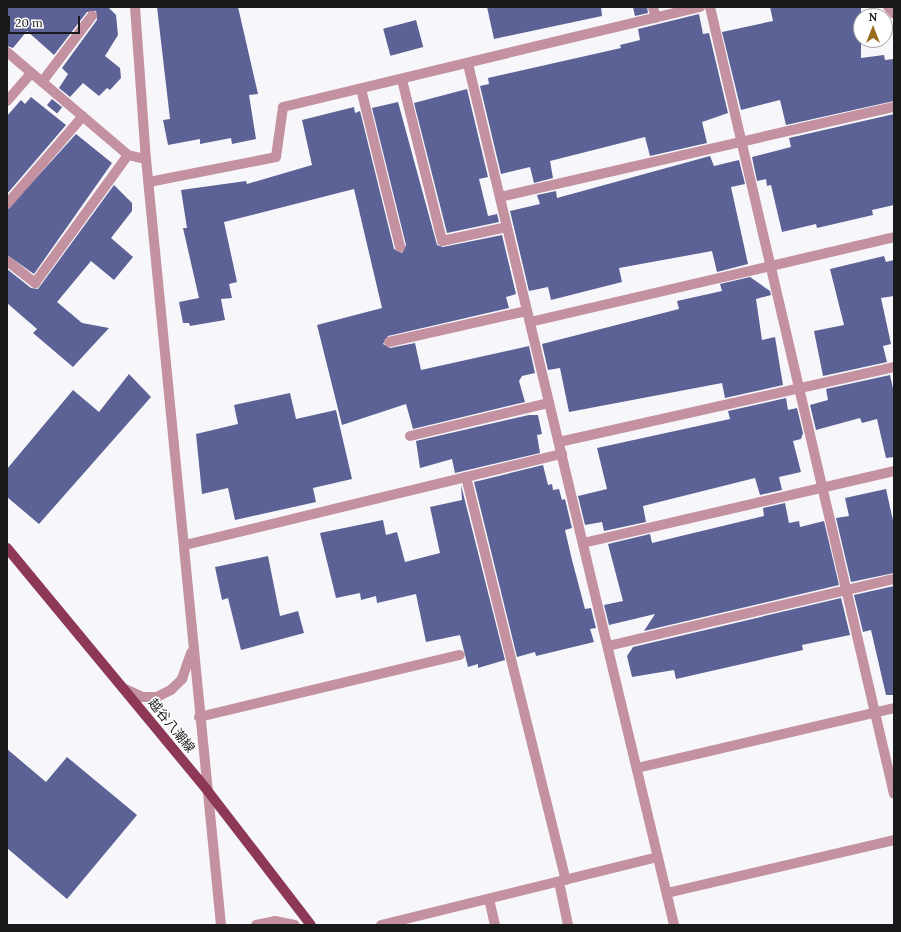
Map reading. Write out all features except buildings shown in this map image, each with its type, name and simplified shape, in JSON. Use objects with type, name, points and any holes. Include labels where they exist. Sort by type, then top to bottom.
[{"type":"main road","name":"越谷八潮線","points":[[7,548],[207,790],[311,925]]},
{"type":"street","points":[[135,7],[146,159],[185,545],[199,717],[221,925]]},
{"type":"street","points":[[654,7],[656,18]]},
{"type":"street","points":[[149,182],[276,157],[283,107],[402,80],[700,7]]},
{"type":"street","points":[[710,7],[744,142],[822,488],[894,794]]},
{"type":"street","points":[[888,7],[894,14]]},
{"type":"street","points":[[42,82],[92,16]]},
{"type":"street","points":[[7,52],[128,154],[146,159]]},
{"type":"street","points":[[468,64],[674,925]]},
{"type":"street","points":[[7,101],[31,73]]},
{"type":"street","points":[[402,80],[442,241],[507,227]]},
{"type":"street","points":[[361,89],[400,247]]},
{"type":"street","points":[[500,197],[894,107]]},
{"type":"street","points":[[7,204],[83,116]]},
{"type":"street","points":[[7,261],[36,283],[128,154]]},
{"type":"street","points":[[530,322],[894,237]]},
{"type":"street","points":[[389,342],[528,311]]},
{"type":"street","points":[[559,442],[894,367]]},
{"type":"street","points":[[410,436],[549,403]]},
{"type":"street","points":[[185,545],[562,454]]},
{"type":"street","points":[[583,543],[894,471]]},
{"type":"street","points":[[466,477],[563,881],[568,925]]},
{"type":"street","points":[[608,646],[894,579]]},
{"type":"street","points":[[123,688],[142,697],[157,696],[171,690],[182,679],[193,643]]},
{"type":"street","points":[[199,717],[460,655]]},
{"type":"street","points":[[637,768],[894,708]]},
{"type":"street","points":[[667,892],[894,840]]},
{"type":"street","points":[[381,925],[658,857]]},
{"type":"street","points":[[489,899],[496,925]]},
{"type":"street","points":[[256,925],[275,921],[295,925]]}]
